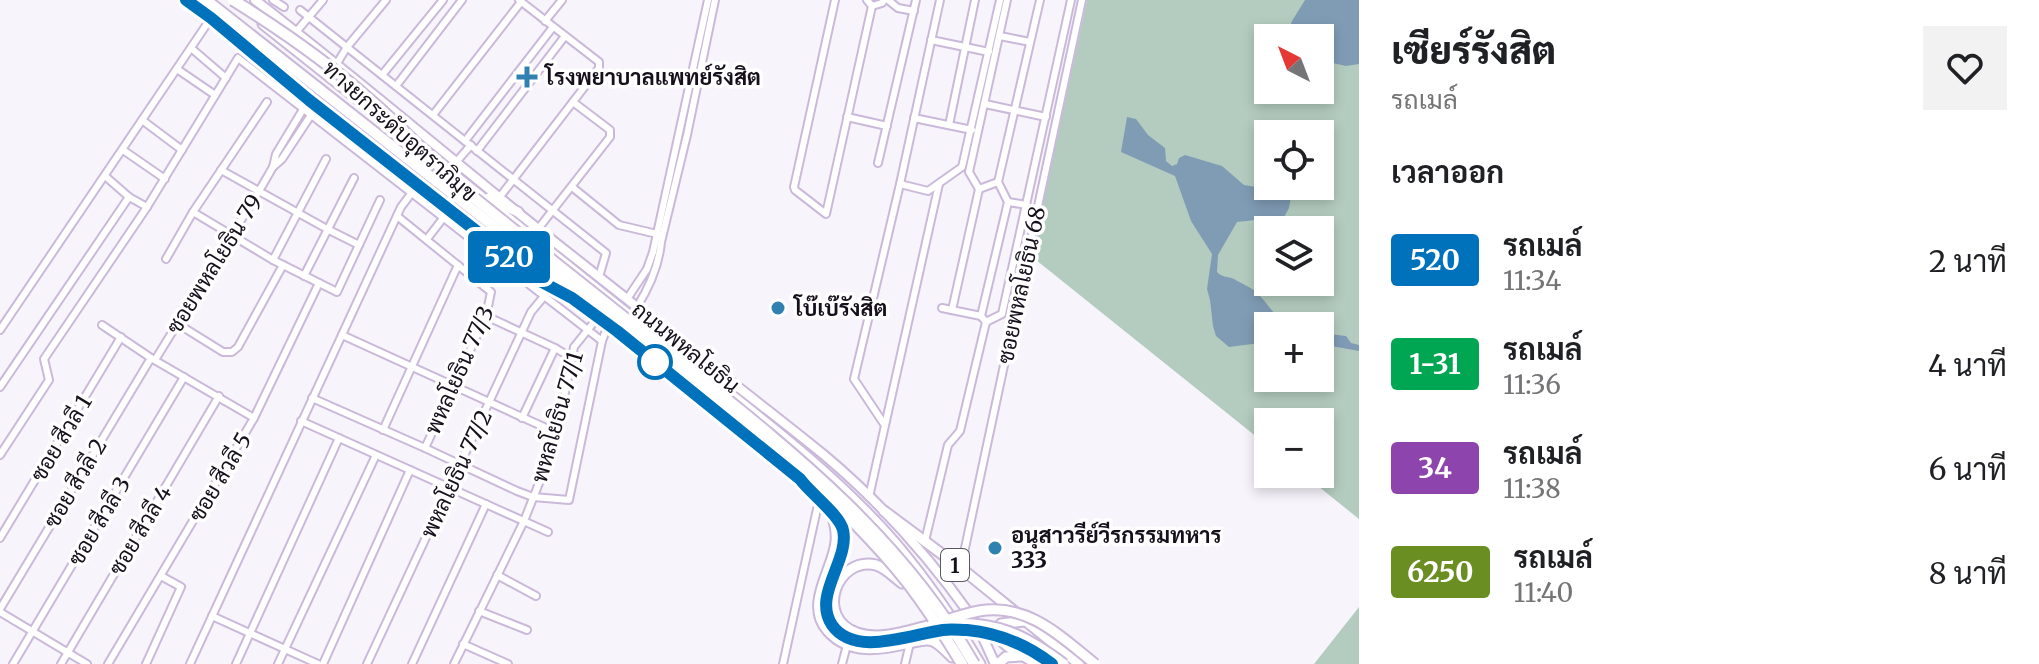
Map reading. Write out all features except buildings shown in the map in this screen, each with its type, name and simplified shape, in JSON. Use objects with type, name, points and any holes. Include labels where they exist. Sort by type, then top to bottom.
[{"type":"highway","name":"ทางยกระดับอุตราภิมุข","points":[[206,0],[782,453],[844,513],[907,581],[935,621],[957,662]]},
{"type":"highway","name":"ทางยกระดับอุตราภิมุข","points":[[233,0],[292,37],[328,65],[370,100],[463,189],[767,431],[826,483],[905,564],[977,664]]},
{"type":"main road","name":"ถนนพหลโยธิน","points":[[186,0],[211,18],[310,107],[504,259],[572,298]]},
{"type":"main road","name":"ถนนพหลโยธิน","points":[[195,0],[842,513],[902,583],[957,662]]},
{"type":"main road","name":"ถนนพหลโยธิน","points":[[233,0],[820,468],[894,542],[929,585],[957,625],[977,664]]},
{"type":"main road","name":"ถนนพหลโยธิน","points":[[258,1],[499,198],[824,456],[884,511],[962,569],[1079,664]]},
{"type":"main road","points":[[472,190],[518,212]]},
{"type":"main road","points":[[800,479],[839,521],[843,530],[843,541],[826,603],[833,627],[842,634],[865,642],[944,630],[988,633],[1018,642],[1052,664]]},
{"type":"main road","points":[[884,511],[975,622],[996,664],[1006,657],[1025,656]]},
{"type":"main road","points":[[831,512],[836,528],[836,544],[819,595],[823,626],[847,645],[862,649],[882,649],[928,639],[957,662]]},
{"type":"main road","points":[[902,583],[876,565],[854,568],[839,580],[833,600],[835,616],[847,628],[867,635],[887,635],[980,611],[1022,613],[1055,633],[1095,664]]},
{"type":"main road","points":[[1024,621],[1001,624],[996,631],[1000,640],[1037,664]]},
{"type":"main road","points":[[931,625],[979,624],[1010,630],[1040,646],[1064,664]]},
{"type":"street","points":[[273,0],[284,7]]},
{"type":"street","points":[[296,32],[323,0]]},
{"type":"street","points":[[336,65],[386,0]]},
{"type":"street","points":[[382,75],[443,0]]},
{"type":"street","points":[[396,86],[462,0]]},
{"type":"street","points":[[545,21],[562,0]]},
{"type":"street","points":[[627,299],[652,255],[708,0]]},
{"type":"street","points":[[637,307],[650,287],[660,258],[715,0]]},
{"type":"street","points":[[835,0],[794,187],[826,214],[869,3],[886,0],[898,8],[914,11]]},
{"type":"street","points":[[878,163],[916,0]]},
{"type":"street","points":[[884,424],[854,379],[940,0]]},
{"type":"street","points":[[949,125],[975,0]]},
{"type":"street","points":[[900,184],[928,191],[962,167],[1000,0]]},
{"type":"street","points":[[952,310],[979,189],[969,172],[1007,0]]},
{"type":"street","points":[[925,541],[948,445],[960,431],[984,319],[1008,202],[998,182],[1040,0]]},
{"type":"street","points":[[942,308],[984,319],[1001,315],[1071,0]]},
{"type":"street","name":"ซอยพหลโยธิน 68","points":[[962,569],[1082,0]]},
{"type":"street","points":[[433,115],[520,1],[599,62],[599,68],[499,198]]},
{"type":"street","points":[[300,10],[606,253],[599,277]]},
{"type":"street","points":[[0,330],[211,18]]},
{"type":"street","points":[[457,161],[482,119],[553,27]]},
{"type":"street","points":[[477,151],[565,36]]},
{"type":"street","points":[[1000,36],[1030,42]]},
{"type":"street","points":[[545,37],[557,45]]},
{"type":"street","points":[[931,40],[989,52]]},
{"type":"street","points":[[191,48],[226,78]]},
{"type":"street","points":[[0,455],[49,380],[44,359],[147,207],[238,58],[310,107]]},
{"type":"street","points":[[177,69],[215,95]]},
{"type":"street","points":[[520,69],[533,78]]},
{"type":"street","points":[[166,259],[193,212],[267,102]]},
{"type":"street","points":[[538,229],[610,137],[610,130],[573,102]]},
{"type":"street","points":[[985,104],[1046,117]]},
{"type":"street","name":"ซอยพหลโยธิน 79","points":[[153,359],[232,237],[273,167],[276,154],[291,129],[310,107]]},
{"type":"street","name":"ซอยพหลโยธิน 79","points":[[273,167],[299,134],[310,107]]},
{"type":"street","points":[[847,117],[887,126]]},
{"type":"street","points":[[914,118],[972,130]]},
{"type":"street","points":[[482,119],[495,128]]},
{"type":"street","points":[[142,120],[182,150]]},
{"type":"street","points":[[291,129],[299,134]]},
{"type":"street","points":[[123,150],[165,179]]},
{"type":"street","points":[[273,260],[326,159]]},
{"type":"street","points":[[221,170],[359,245]]},
{"type":"street","points":[[105,176],[129,197],[147,207]]},
{"type":"street","points":[[304,276],[354,178]]},
{"type":"street","points":[[979,189],[998,182]]},
{"type":"street","points":[[869,497],[939,184]]},
{"type":"street","points":[[572,187],[619,225],[657,234]]},
{"type":"street","points":[[190,664],[397,216],[415,188]]},
{"type":"street","points":[[0,387],[129,197]]},
{"type":"street","points":[[193,212],[273,260],[337,292],[380,200]]},
{"type":"street","points":[[1008,202],[1027,205]]},
{"type":"street","points":[[427,239],[447,214]]},
{"type":"street","points":[[397,216],[484,286]]},
{"type":"street","points":[[504,259],[602,341]]},
{"type":"street","name":"พหลโยธิน 77/3","points":[[425,448],[486,316],[491,292],[484,286],[504,259]]},
{"type":"street","points":[[178,324],[223,352],[232,352],[238,347],[283,265]]},
{"type":"street","points":[[383,430],[458,265]]},
{"type":"street","points":[[644,273],[653,278]]},
{"type":"street","name":"ซอย สีวลี 5","points":[[108,664],[254,418],[319,283]]},
{"type":"street","name":"พหลโยธิน 77/2","points":[[367,664],[531,312],[551,288]]},
{"type":"street","points":[[486,316],[572,358]]},
{"type":"street","name":"พหลโยธิน 77/1","points":[[497,575],[524,521],[557,433],[574,347],[598,317]]},
{"type":"street","points":[[102,325],[254,418]]},
{"type":"street","points":[[574,508],[569,500],[608,325]]},
{"type":"street","points":[[342,335],[557,433]]},
{"type":"street","name":"ซอย สีวลี 1","points":[[0,538],[121,337]]},
{"type":"street","points":[[522,418],[555,348]]},
{"type":"street","name":"ซอย สีวลี 2","points":[[0,611],[153,359]]},
{"type":"street","name":"ซอย สีวลี 3","points":[[13,664],[184,377]]},
{"type":"street","name":"ซอย สีวลี 4","points":[[61,664],[219,396]]},
{"type":"street","points":[[312,398],[533,497],[569,500]]},
{"type":"street","points":[[301,421],[548,532]]},
{"type":"street","points":[[236,664],[339,438]]},
{"type":"street","points":[[278,664],[376,455]]},
{"type":"street","points":[[212,616],[320,664],[410,470]]},
{"type":"street","points":[[783,664],[820,502]]},
{"type":"street","points":[[412,664],[486,504]]},
{"type":"street","points":[[454,664],[497,575],[536,596]]},
{"type":"street","points":[[146,664],[181,587],[161,576]]},
{"type":"street","points":[[0,611],[87,664]]},
{"type":"street","points":[[479,611],[527,630]]},
{"type":"street","points":[[905,664],[910,643]]},
{"type":"street","points":[[463,644],[507,664]]},
{"type":"street","points":[[842,664],[847,645]]},
{"type":"green space","points":[[1087,0],[1359,0],[1359,519],[1320,488],[1334,488],[1334,408],[1254,408],[1254,435],[1031,256]]},
{"type":"green space","points":[[1359,607],[1359,664],[1314,664]]},
{"type":"water","points":[[1305,0],[1359,0],[1359,64],[1334,63],[1334,24],[1291,24]]},
{"type":"water","points":[[1127,117],[1136,119],[1148,135],[1165,148],[1166,161],[1172,166],[1185,155],[1222,166],[1244,185],[1254,187],[1254,200],[1290,200],[1285,216],[1254,216],[1254,220],[1237,222],[1218,255],[1217,272],[1254,290],[1254,296],[1260,296],[1274,312],[1254,312],[1254,344],[1229,347],[1216,336],[1207,289],[1212,254],[1191,221],[1175,176],[1121,152]]},
{"type":"water","points":[[1334,335],[1346,336],[1351,343],[1359,345],[1359,351],[1334,347]]},
{"type":"bus line","name":"520","points":[[186,0],[540,281],[572,298],[617,331],[800,479],[842,525],[843,541],[826,603],[833,627],[842,634],[865,642],[944,630],[968,630],[1018,642],[1052,664]]},
{"type":"place","name":"โรงพยาบาลแพทย์รังสิต","points":[[527,77]]},
{"type":"place","name":"โบ๊เบ๊รังสิต","points":[[778,308]]},
{"type":"place","name":"อนุสาวรีย์วีรกรรมทหาร 333","points":[[995,548]]}]
